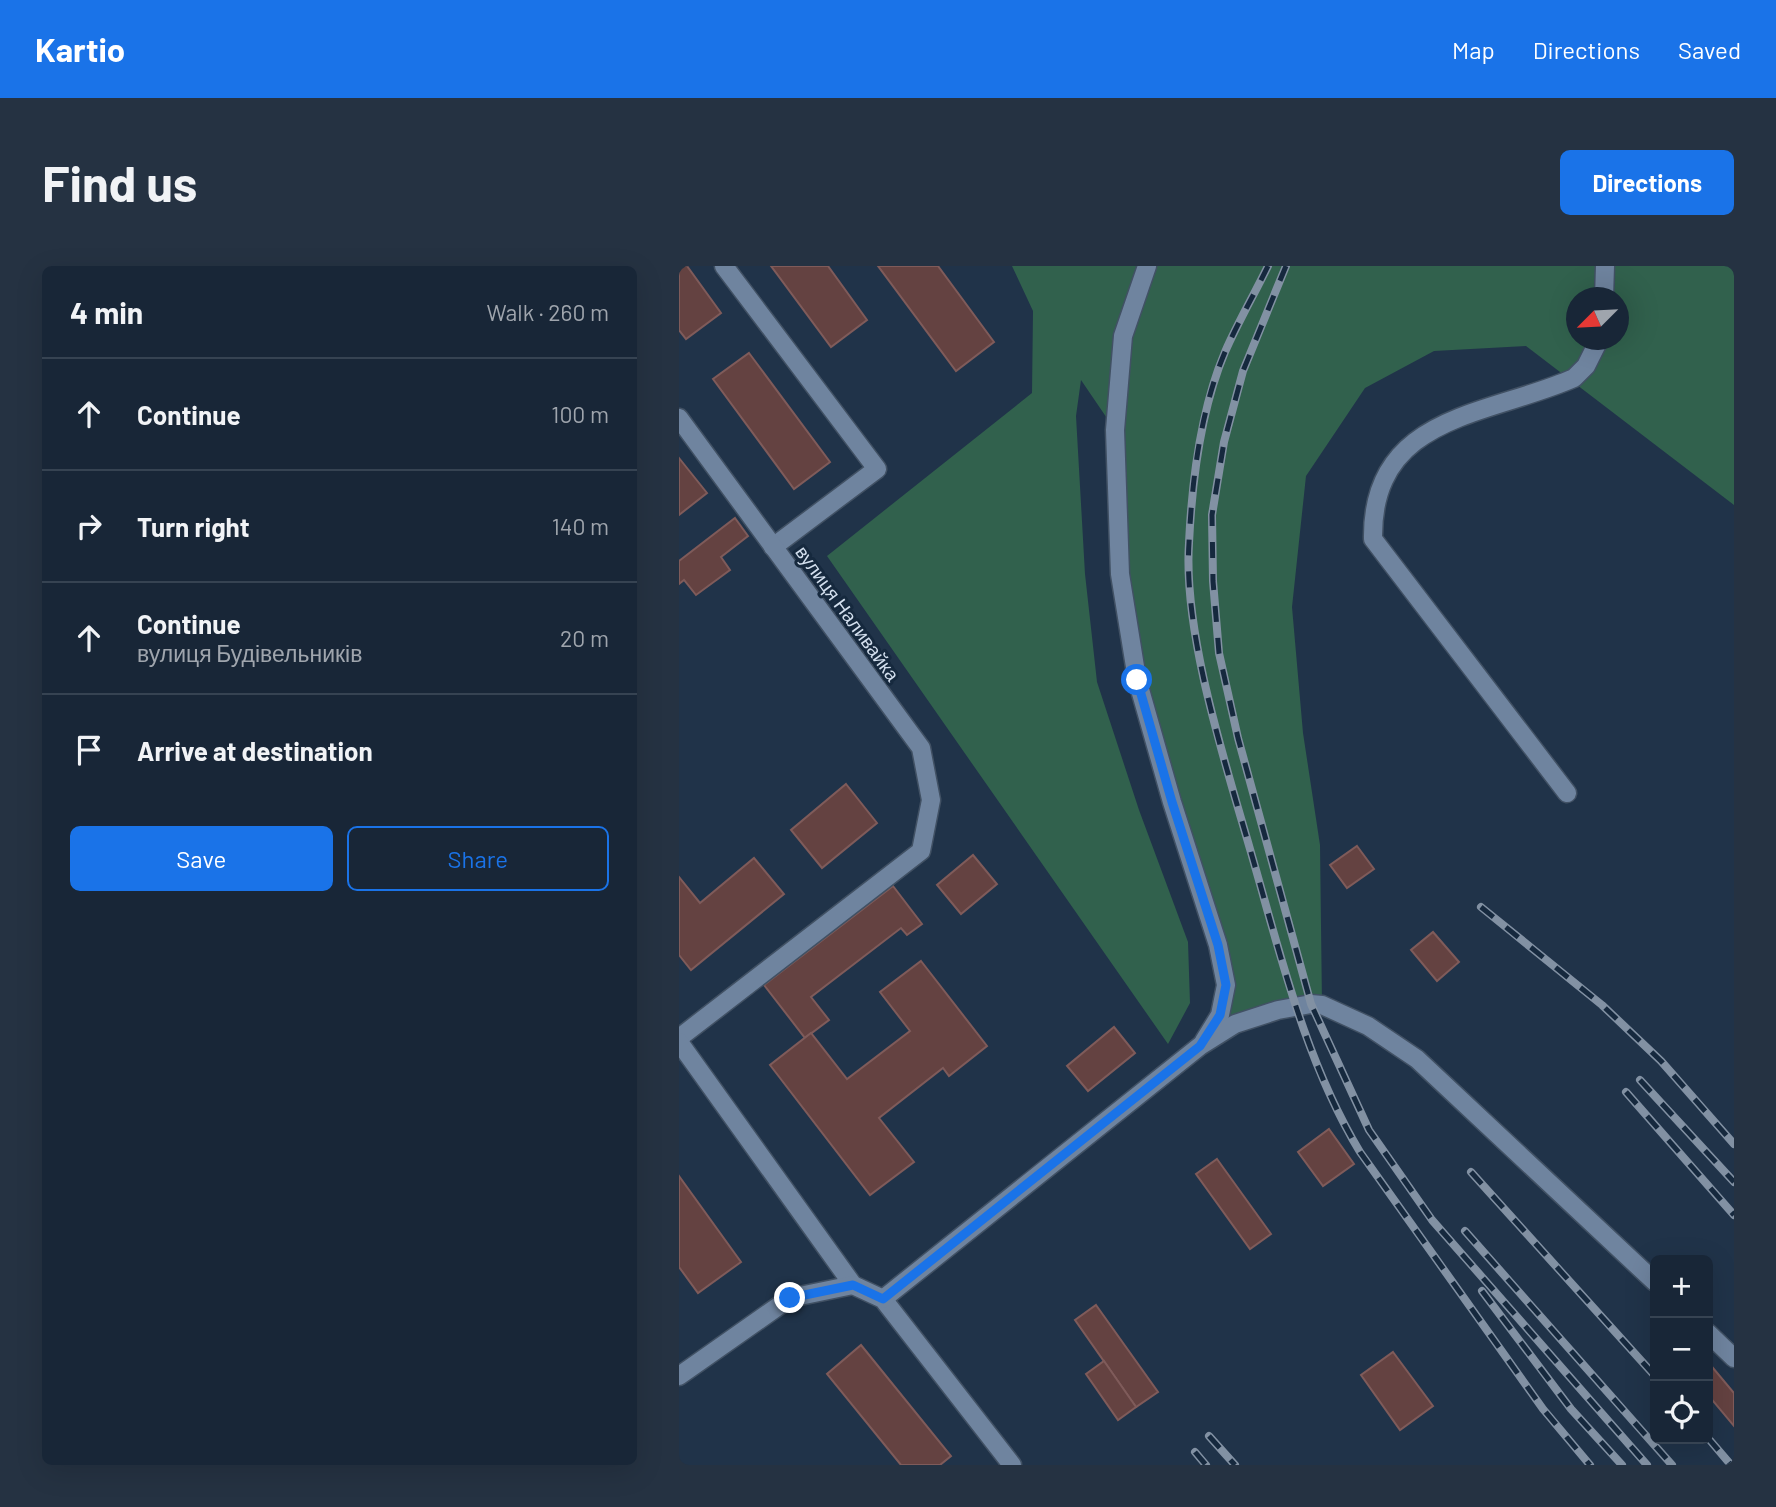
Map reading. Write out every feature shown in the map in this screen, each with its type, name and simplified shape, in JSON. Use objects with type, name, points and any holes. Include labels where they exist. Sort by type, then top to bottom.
[{"type":"street","points":[[724,266],[877,468],[773,547]]},
{"type":"street","points":[[1147,266],[1122,336],[1115,430],[1120,574],[1137,680],[1172,802],[1218,945],[1226,985],[1220,1015],[1200,1046]]},
{"type":"street","points":[[1604,287],[1605,266]]},
{"type":"street","points":[[1567,793],[1373,539],[1373,511],[1380,482],[1411,446],[1453,418],[1574,378],[1586,366],[1594,350]]},
{"type":"street","name":"вулиця Наливайка","points":[[679,418],[921,748],[931,800],[921,851],[679,1040]]},
{"type":"street","points":[[883,1299],[1200,1046],[1235,1024],[1278,1010],[1311,1004],[1322,1005],[1369,1026],[1417,1059],[1650,1277]]},
{"type":"street","points":[[679,1040],[853,1285],[883,1299],[1012,1465]]},
{"type":"street","points":[[679,1376],[790,1298],[853,1285]]},
{"type":"street","points":[[1713,1337],[1734,1358]]},
{"type":"green space","points":[[1012,266],[1734,266],[1734,505],[1526,346],[1434,351],[1365,388],[1306,476],[1292,607],[1303,733],[1320,845],[1322,1005],[1278,1010],[1200,1046],[1226,985],[1137,679],[1115,430],[1081,380],[1076,416],[1085,574],[1097,682],[1139,810],[1188,942],[1190,1003],[1168,1044],[827,556],[1032,393],[1033,311]]},
{"type":"building","points":[[679,266],[687,266],[721,313],[686,339],[679,330]]},
{"type":"building","points":[[771,266],[828,266],[867,320],[831,347]]},
{"type":"building","points":[[878,266],[938,266],[994,342],[956,371]]},
{"type":"building","points":[[749,353],[830,462],[794,489],[713,379]]},
{"type":"building","points":[[679,458],[707,493],[679,515]]},
{"type":"building","points":[[735,518],[748,536],[721,557],[730,570],[696,595],[684,580],[679,584],[679,561]]},
{"type":"building","points":[[846,784],[877,823],[822,868],[791,830]]},
{"type":"building","points":[[1357,846],[1374,869],[1347,888],[1330,865]]},
{"type":"building","points":[[973,855],[997,884],[961,914],[937,885]]},
{"type":"building","points":[[754,858],[784,894],[691,970],[679,955],[679,877],[700,903]]},
{"type":"building","points":[[893,886],[922,924],[907,935],[901,928],[811,997],[829,1020],[805,1038],[764,985]]},
{"type":"building","points":[[1433,932],[1459,962],[1437,981],[1411,950]]},
{"type":"building","points":[[921,961],[987,1046],[949,1076],[943,1068],[879,1118],[914,1162],[870,1195],[770,1065],[811,1033],[847,1079],[910,1031],[880,992]]},
{"type":"building","points":[[1114,1027],[1135,1053],[1088,1091],[1067,1066]]},
{"type":"building","points":[[1329,1129],[1354,1164],[1323,1186],[1298,1152]]},
{"type":"building","points":[[1217,1159],[1271,1234],[1250,1249],[1196,1174]]},
{"type":"building","points":[[679,1176],[741,1262],[698,1293],[679,1267]]},
{"type":"building","points":[[1096,1305],[1158,1392],[1136,1407],[1075,1320]]},
{"type":"building","points":[[861,1345],[951,1456],[940,1465],[901,1465],[827,1374]]},
{"type":"building","points":[[1393,1352],[1433,1406],[1400,1430],[1361,1375]]},
{"type":"building","points":[[1104,1361],[1136,1407],[1118,1420],[1086,1374]]},
{"type":"building","points":[[1713,1368],[1734,1393],[1734,1426],[1713,1401]]},
{"type":"railway","points":[[1268,266],[1216,375],[1203,422],[1192,495],[1189,543],[1192,617],[1218,738],[1295,1004],[1323,1080],[1340,1117],[1360,1152],[1543,1409],[1590,1465]]},
{"type":"railway","points":[[1286,266],[1243,371],[1224,442],[1212,515],[1213,581],[1219,653],[1238,738],[1311,1004],[1369,1130],[1432,1220],[1647,1465]]},
{"type":"railway","points":[[1481,907],[1602,1005],[1661,1061],[1734,1144]]},
{"type":"railway","points":[[1640,1080],[1734,1182]]},
{"type":"railway","points":[[1626,1092],[1734,1215]]},
{"type":"railway","points":[[1471,1172],[1650,1370]]},
{"type":"railway","points":[[1465,1231],[1672,1465]]},
{"type":"railway","points":[[1482,1291],[1571,1409],[1622,1465]]},
{"type":"railway","points":[[1209,1436],[1235,1465]]},
{"type":"railway","points":[[1713,1444],[1731,1465]]},
{"type":"railway","points":[[1195,1452],[1206,1465]]},
{"type":"route","points":[[790,1298],[853,1285],[883,1299],[1200,1046],[1220,1015],[1226,985],[1218,945],[1172,802],[1137,680]]}]
